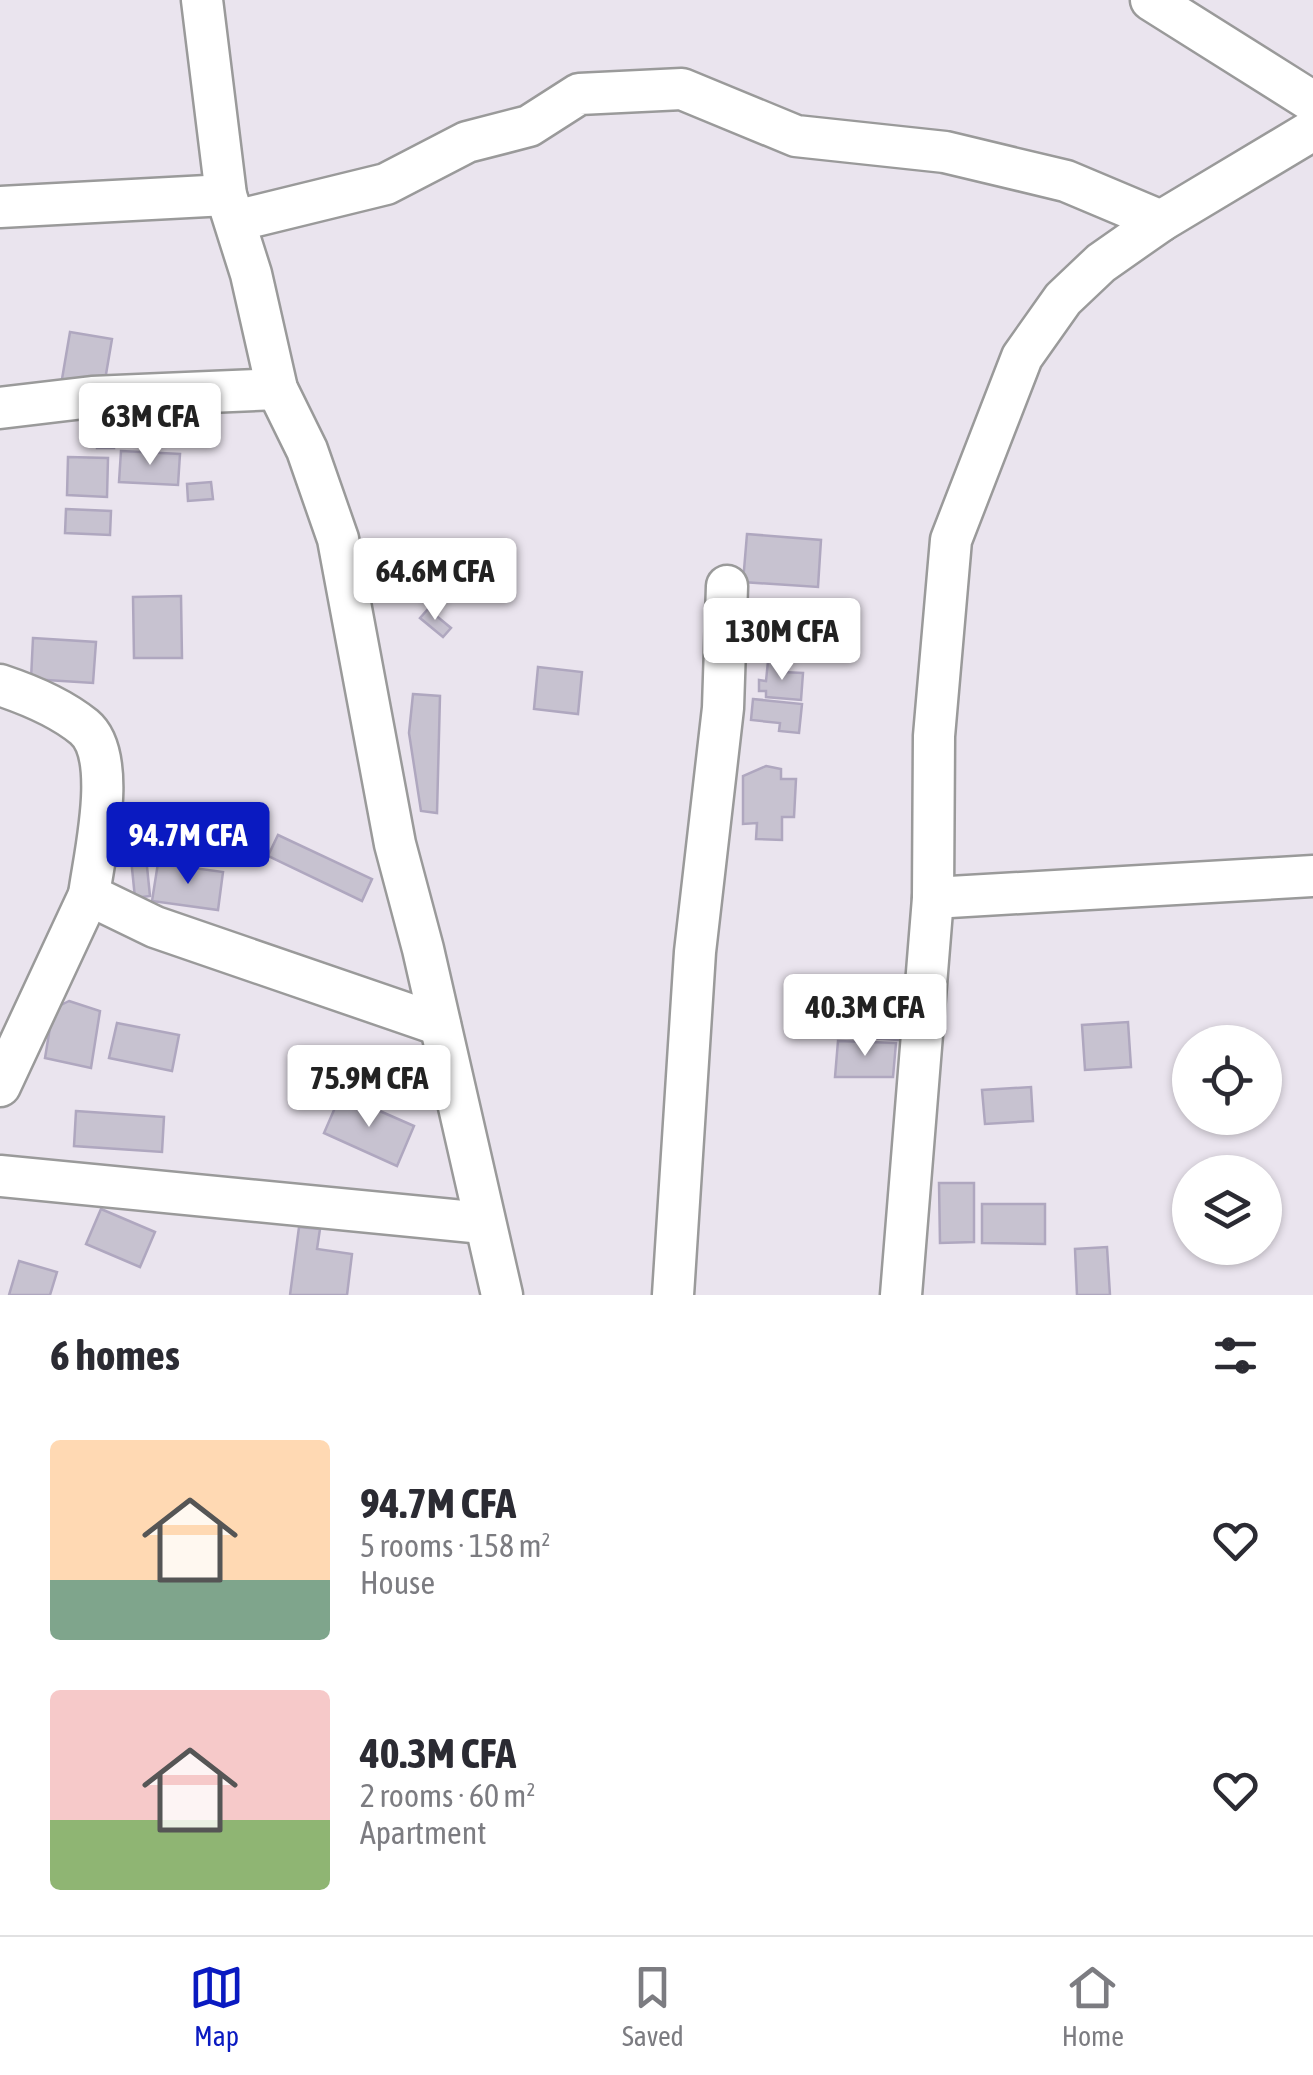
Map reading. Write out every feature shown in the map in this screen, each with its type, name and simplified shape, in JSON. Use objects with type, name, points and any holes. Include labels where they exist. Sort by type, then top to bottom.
[{"type":"street","points":[[202,0],[231,208],[277,389],[307,450],[338,539],[394,844],[502,1295]]},
{"type":"street","points":[[1151,0],[1313,102]]},
{"type":"street","points":[[0,207],[231,208],[386,184],[461,144],[529,126],[579,94],[682,89],[796,136],[945,152],[1066,181],[1161,221]]},
{"type":"street","points":[[901,1295],[934,898],[934,736],[951,540],[1022,357],[1064,299],[1101,263],[1161,221],[1313,130]]},
{"type":"street","points":[[0,408],[92,397],[277,389]]},
{"type":"street","points":[[674,1295],[695,952],[722,708],[727,586]]},
{"type":"street","points":[[0,685],[86,728],[96,748],[103,793],[89,895],[0,1086]]},
{"type":"street","points":[[934,898],[1313,876]]},
{"type":"street","points":[[89,895],[154,927],[440,1025]]},
{"type":"street","points":[[0,1176],[483,1223]]},
{"type":"building","points":[[70,332],[112,339],[104,386],[62,379]]},
{"type":"building","points":[[97,424],[114,424],[114,448],[97,448]]},
{"type":"building","points":[[121,451],[180,454],[178,485],[119,482]]},
{"type":"building","points":[[68,457],[108,458],[107,497],[67,495]]},
{"type":"building","points":[[211,482],[213,499],[188,501],[187,484]]},
{"type":"building","points":[[66,509],[111,511],[110,535],[65,533]]},
{"type":"building","points":[[747,534],[821,540],[818,587],[743,582]]},
{"type":"building","points":[[181,596],[182,658],[134,658],[133,597]]},
{"type":"building","points":[[428,609],[451,628],[443,637],[420,618]]},
{"type":"building","points":[[33,638],[96,642],[93,683],[31,679]]},
{"type":"building","points":[[768,661],[783,662],[782,672],[803,673],[801,700],[766,697],[766,691],[759,691],[759,680],[766,681]]},
{"type":"building","points":[[538,667],[582,672],[578,714],[534,709]]},
{"type":"building","points":[[413,694],[440,696],[437,813],[421,811],[409,733]]},
{"type":"building","points":[[753,699],[802,704],[799,733],[779,731],[780,723],[751,720]]},
{"type":"building","points":[[766,766],[781,769],[781,779],[796,779],[794,817],[782,817],[782,840],[756,839],[757,823],[743,824],[743,776]]},
{"type":"building","points":[[142,818],[150,896],[135,898],[127,819]]},
{"type":"building","points":[[278,835],[372,879],[362,901],[268,856]]},
{"type":"building","points":[[158,863],[223,872],[218,910],[152,901]]},
{"type":"building","points":[[857,987],[901,990],[898,1040],[853,1037]]},
{"type":"building","points":[[69,1001],[100,1011],[91,1068],[45,1058],[53,1009]]},
{"type":"building","points":[[1128,1022],[1131,1067],[1085,1070],[1082,1025]]},
{"type":"building","points":[[117,1023],[179,1035],[172,1071],[109,1058]]},
{"type":"building","points":[[838,1041],[896,1043],[893,1077],[835,1077]]},
{"type":"building","points":[[1031,1087],[1033,1121],[985,1124],[982,1090]]},
{"type":"building","points":[[341,1094],[414,1126],[397,1166],[324,1133]]},
{"type":"building","points":[[76,1111],[164,1117],[162,1152],[74,1146]]},
{"type":"building","points":[[939,1183],[974,1183],[974,1242],[940,1243]]},
{"type":"building","points":[[982,1204],[1045,1204],[1045,1244],[982,1243]]},
{"type":"building","points":[[101,1209],[155,1232],[140,1267],[86,1244]]},
{"type":"building","points":[[299,1227],[320,1229],[317,1249],[352,1254],[347,1295],[290,1295]]},
{"type":"building","points":[[1107,1247],[1110,1295],[1077,1295],[1075,1249]]},
{"type":"building","points":[[19,1261],[57,1272],[50,1295],[9,1295]]}]
